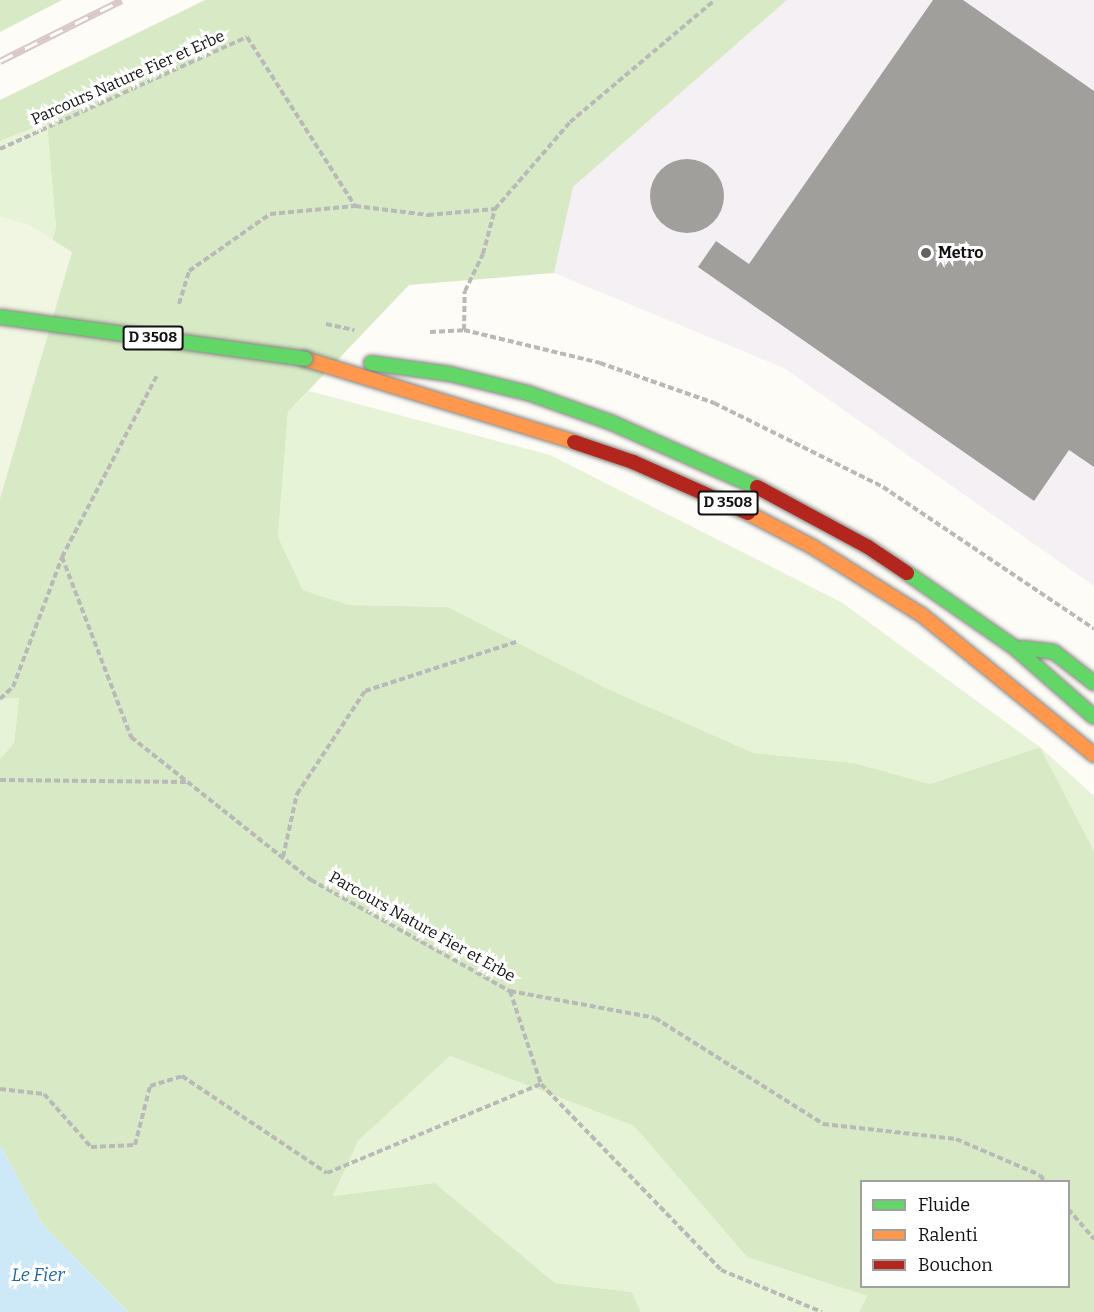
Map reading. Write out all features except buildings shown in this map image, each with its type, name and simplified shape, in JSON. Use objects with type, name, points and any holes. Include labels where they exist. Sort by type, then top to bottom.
[{"type":"highway","name":"D 3508","points":[[0,317],[305,359],[398,366],[450,374],[528,393],[610,422],[785,500],[868,547],[1014,647],[1094,717]]},
{"type":"highway","name":"D 3508","points":[[305,359],[560,436],[633,462],[736,507],[813,547],[922,615],[1094,755]]},
{"type":"highway","points":[[1014,647],[1054,652],[1094,683]]},
{"type":"path","points":[[464,330],[465,291],[483,254],[495,209],[570,122],[715,0]]},
{"type":"path","name":"Parcours Nature Fier et Erbe","points":[[0,149],[247,37],[355,206]]},
{"type":"path","points":[[189,271],[270,214],[355,206],[428,215],[495,209]]},
{"type":"path","points":[[0,699],[13,687],[62,557],[154,384]]},
{"type":"path","name":"Parcours Nature Fier et Erbe","points":[[62,557],[131,737],[311,880],[510,991],[655,1018],[824,1124],[956,1139],[1040,1175],[1044,1180]]},
{"type":"path","points":[[283,857],[297,794],[365,691],[516,642]]},
{"type":"path","points":[[0,780],[189,782]]},
{"type":"path","points":[[510,991],[541,1084],[721,1270],[822,1312]]},
{"type":"path","points":[[0,1089],[44,1094],[91,1147],[135,1145],[150,1086],[182,1076],[327,1173],[541,1084]]},
{"type":"path","points":[[1070,1211],[1094,1239]]},
{"type":"shaded area","points":[[787,0],[1094,0],[1094,586],[784,368],[554,273],[573,187]]},
{"type":"green space","points":[[0,0],[62,0],[0,32]]},
{"type":"green space","points":[[205,0],[787,0],[573,187],[554,273],[409,285],[288,412],[278,537],[303,590],[349,605],[448,607],[608,689],[754,753],[854,763],[930,784],[1040,747],[1094,851],[1094,1312],[859,1312],[867,1296],[747,1257],[634,1126],[450,1056],[358,1141],[333,1196],[435,1183],[555,1283],[632,1292],[641,1312],[128,1312],[43,1225],[0,1145],[0,759],[14,743],[19,698],[0,699],[0,407],[56,228],[47,122],[0,141],[0,100]]},
{"type":"green space","points":[[47,121],[56,228],[0,407],[0,141]]},
{"type":"green space","points":[[0,217],[28,224],[72,252],[0,499]]},
{"type":"green space","points":[[309,391],[550,455],[841,602],[1040,747],[930,784],[854,763],[754,753],[608,689],[448,607],[349,605],[303,590],[278,537],[288,412]]},
{"type":"green space","points":[[19,698],[14,743],[0,759],[0,699]]},
{"type":"green space","points":[[1040,747],[1094,796],[1094,851]]},
{"type":"green space","points":[[450,1056],[634,1126],[747,1257],[867,1296],[859,1312],[641,1312],[632,1292],[555,1283],[435,1183],[333,1196],[358,1141]]},
{"type":"water","name":"Le Fier","points":[[0,1145],[43,1225],[128,1312],[0,1312]]},
{"type":"railway","points":[[0,61],[122,0]]},
{"type":"traffic: fast","points":[[0,317],[305,359]]},
{"type":"traffic: fast","points":[[371,363],[450,374],[528,393],[610,422],[757,487]]},
{"type":"traffic: fast","points":[[907,573],[1014,647],[1094,717]]},
{"type":"traffic: fast","points":[[1023,648],[1054,652],[1094,683]]},
{"type":"traffic: slow","points":[[305,359],[574,442]]},
{"type":"traffic: slow","points":[[748,513],[813,547],[922,615],[1094,755]]},
{"type":"traffic: jam","points":[[574,442],[633,462],[748,513]]},
{"type":"traffic: jam","points":[[757,487],[868,547],[907,573]]},
{"type":"place","name":"Metro","points":[[926,253]]}]
